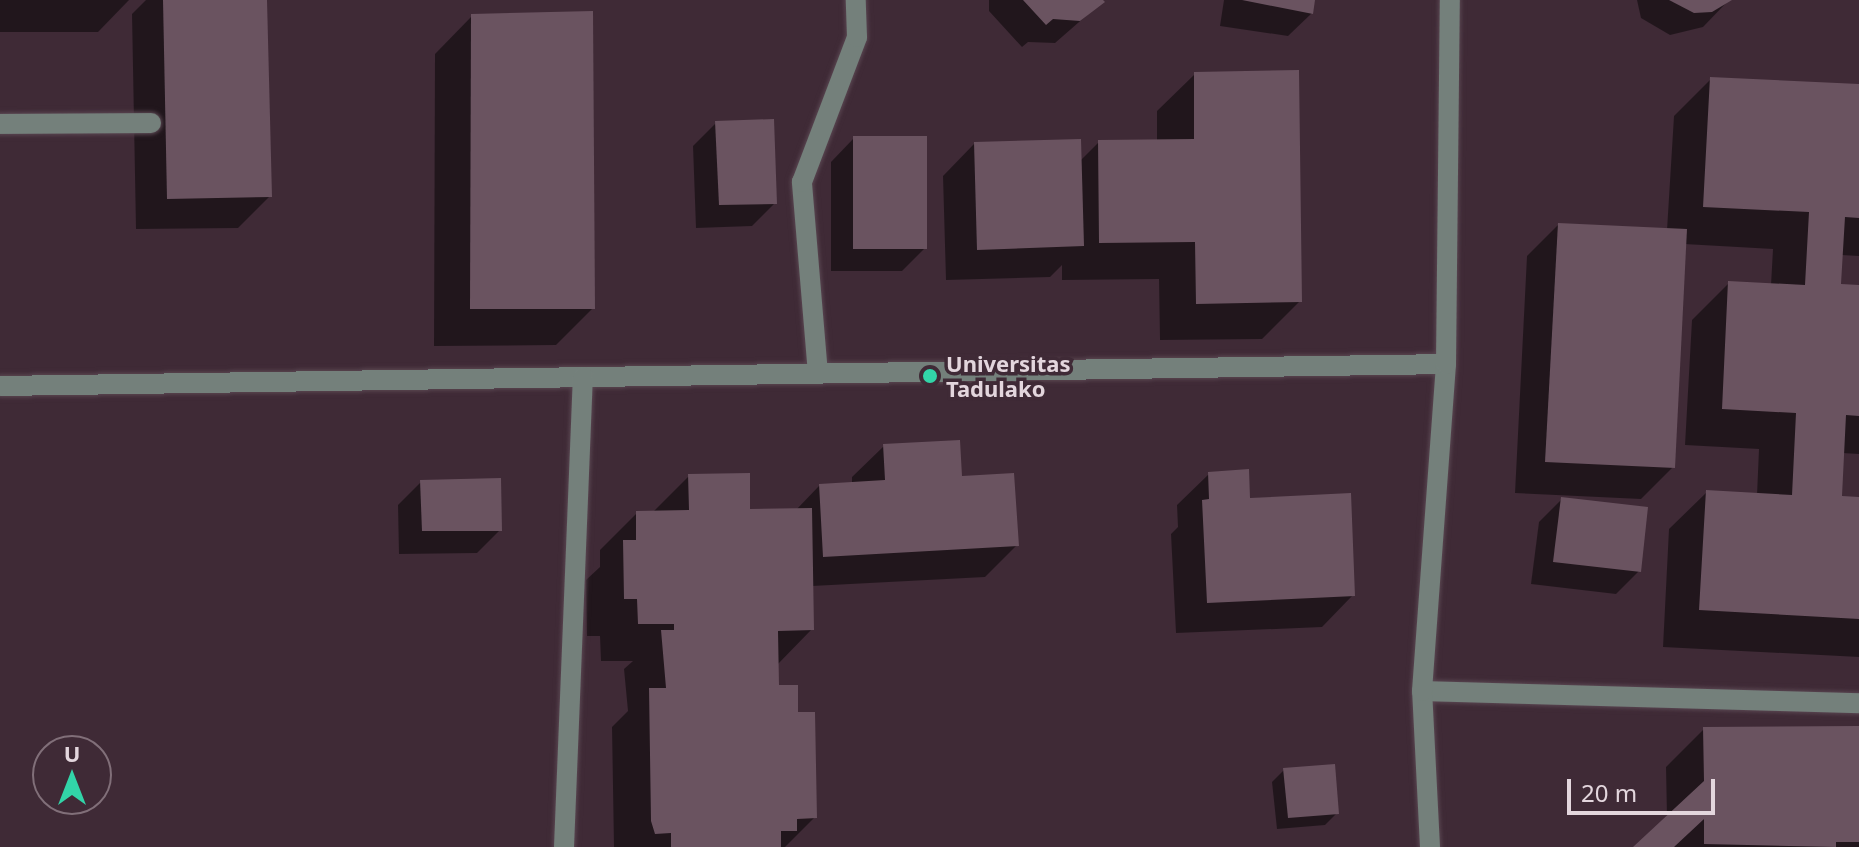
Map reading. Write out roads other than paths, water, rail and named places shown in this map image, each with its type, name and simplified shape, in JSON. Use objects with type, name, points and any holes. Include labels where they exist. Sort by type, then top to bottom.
[{"type":"lane","points":[[818,374],[802,182],[857,37],[856,0]]},
{"type":"lane","points":[[1430,847],[1422,691],[1446,364],[1450,0]]},
{"type":"lane","points":[[0,124],[151,123]]},
{"type":"lane","points":[[0,386],[1446,364]]},
{"type":"lane","points":[[564,847],[583,377]]},
{"type":"lane","points":[[1422,691],[1859,703]]},
{"type":"place","name":"Universitas Tadulako","points":[[930,376]]}]
